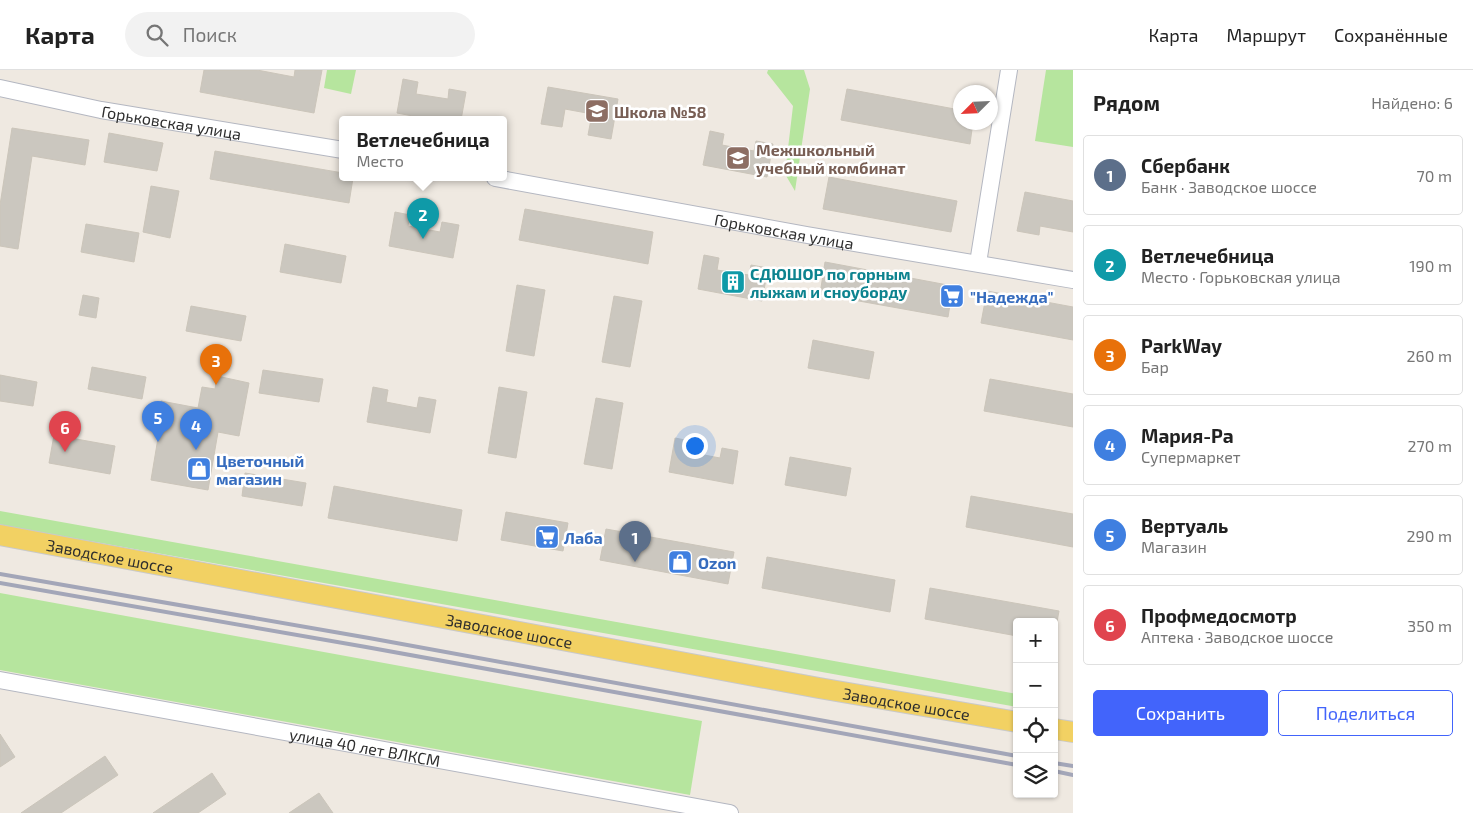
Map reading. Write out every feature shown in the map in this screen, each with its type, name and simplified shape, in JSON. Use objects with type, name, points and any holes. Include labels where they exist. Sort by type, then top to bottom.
[{"type":"main road","name":"Заводское шоссе","points":[[0,535],[819,688],[1013,721]]},
{"type":"main road","points":[[1058,730],[1073,732]]},
{"type":"street","points":[[978,263],[1009,70]]},
{"type":"street","name":"Горьковская улица","points":[[0,88],[101,110],[339,149]]},
{"type":"street","name":"Горьковская улица","points":[[507,180],[800,234],[1073,280]]},
{"type":"street","name":"улица 40 лет ВЛКСМ","points":[[0,680],[730,813]]},
{"type":"green space","points":[[327,70],[356,70],[351,94],[324,88]]},
{"type":"green space","points":[[768,70],[804,70],[810,89],[795,191],[785,174],[793,106],[767,73]]},
{"type":"green space","points":[[1046,70],[1073,70],[1073,147],[1035,141]]},
{"type":"green space","points":[[0,511],[1013,693],[1013,706],[0,525]]},
{"type":"green space","points":[[0,593],[702,721],[690,795],[0,670]]},
{"type":"building","points":[[204,70],[257,70],[294,77],[295,70],[322,70],[314,113],[200,92]]},
{"type":"building","points":[[403,79],[418,82],[416,94],[448,99],[449,89],[466,92],[462,116],[413,116],[397,113]]},
{"type":"building","name":"Школа №58","points":[[548,87],[618,99],[611,139],[588,135],[592,114],[565,109],[562,127],[541,124]]},
{"type":"building","points":[[847,89],[953,109],[953,130],[972,130],[970,144],[841,120]]},
{"type":"building","points":[[12,128],[89,140],[85,165],[32,156],[18,249],[0,246],[0,205]]},
{"type":"building","name":"Межшкольный учебный комбинат","points":[[710,131],[724,134],[722,145],[754,151],[756,141],[773,144],[767,177],[703,165]]},
{"type":"building","points":[[109,133],[163,143],[157,171],[104,162]]},
{"type":"building","points":[[215,151],[339,172],[339,181],[353,181],[349,203],[210,179]]},
{"type":"building","points":[[829,177],[957,201],[951,232],[823,209]]},
{"type":"building","points":[[151,186],[179,191],[170,238],[143,232]]},
{"type":"building","points":[[1025,192],[1073,201],[1073,232],[1040,226],[1039,235],[1017,231]]},
{"type":"building","points":[[525,209],[653,232],[648,264],[519,240]]},
{"type":"building","points":[[395,212],[410,215],[408,226],[440,232],[442,222],[459,225],[453,258],[389,246]]},
{"type":"building","points":[[86,224],[139,233],[134,262],[81,252]]},
{"type":"building","points":[[285,244],[346,256],[341,283],[280,272]]},
{"type":"building","name":"СДЮШОР по горным лыжам и сноуборду","points":[[704,255],[719,258],[717,270],[749,275],[751,265],[768,268],[762,301],[698,289]]},
{"type":"building","points":[[825,262],[953,286],[948,317],[820,294]]},
{"type":"building","points":[[517,285],[545,290],[534,356],[506,351]]},
{"type":"building","points":[[987,291],[1073,307],[1073,340],[981,323]]},
{"type":"building","points":[[83,295],[99,298],[96,318],[79,315]]},
{"type":"building","points":[[614,296],[642,301],[630,367],[602,362]]},
{"type":"building","points":[[191,306],[246,316],[241,341],[186,331]]},
{"type":"building","points":[[813,340],[874,352],[869,379],[808,368]]},
{"type":"building","points":[[92,367],[146,377],[142,399],[88,389]]},
{"type":"building","points":[[263,370],[323,379],[319,402],[259,393]]},
{"type":"building","points":[[0,375],[37,382],[33,406],[0,401]]},
{"type":"building","points":[[217,376],[249,383],[239,436],[218,432],[208,490],[151,480],[160,426],[157,425],[161,401],[198,408],[202,387],[215,389]]},
{"type":"building","points":[[990,379],[1073,394],[1073,427],[984,411]]},
{"type":"building","points":[[373,387],[388,390],[386,402],[417,408],[419,397],[436,400],[430,433],[367,422]]},
{"type":"building","points":[[499,387],[527,392],[516,458],[488,453]]},
{"type":"building","points":[[596,398],[623,403],[612,469],[584,464]]},
{"type":"building","points":[[54,435],[115,446],[110,474],[49,463]]},
{"type":"building","points":[[675,438],[690,441],[688,452],[720,458],[722,448],[738,451],[733,484],[669,472]]},
{"type":"building","points":[[790,457],[851,468],[846,496],[785,485]]},
{"type":"building","points":[[245,473],[306,483],[302,506],[242,496]]},
{"type":"building","points":[[334,486],[462,510],[457,541],[328,518]]},
{"type":"building","points":[[971,496],[1073,514],[1073,547],[966,527]]},
{"type":"building","points":[[506,512],[568,523],[563,551],[501,540]]},
{"type":"building","points":[[606,529],[734,552],[728,584],[600,560]]},
{"type":"building","points":[[767,557],[895,580],[890,612],[762,588]]},
{"type":"building","points":[[930,588],[1059,611],[1058,618],[1013,618],[1013,635],[925,619]]},
{"type":"building","points":[[0,734],[15,757],[0,767]]},
{"type":"building","points":[[105,756],[118,775],[61,813],[21,813]]},
{"type":"building","points":[[212,773],[226,794],[198,813],[153,813]]},
{"type":"building","points":[[319,793],[333,813],[289,813]]},
{"type":"railway","points":[[0,574],[369,638],[1013,755]]},
{"type":"railway","points":[[0,583],[1013,764]]},
{"type":"railway","points":[[1058,764],[1073,766]]},
{"type":"railway","points":[[1058,772],[1073,775]]},
{"type":"place","name":"Школа №58","points":[[597,111]]},
{"type":"place","name":"Межшкольный учебный комбинат","points":[[738,158]]},
{"type":"place","name":"Ветлечебница","points":[[423,239]]},
{"type":"place","name":"СДЮШОР по горным лыжам и сноуборду","points":[[733,282]]},
{"type":"place","name":"\"Надежда\"","points":[[952,296]]},
{"type":"place","name":"ParkWay","points":[[216,385]]},
{"type":"place","name":"Вертуаль","points":[[158,442]]},
{"type":"place","name":"Мария-Ра","points":[[196,450]]},
{"type":"place","name":"Профмедосмотр","points":[[65,452]]},
{"type":"place","name":"Цветочный магазин","points":[[199,469]]},
{"type":"place","name":"Лаба","points":[[547,537]]},
{"type":"place","name":"Сбербанк","points":[[635,562]]},
{"type":"place","name":"Ozon","points":[[680,562]]}]
